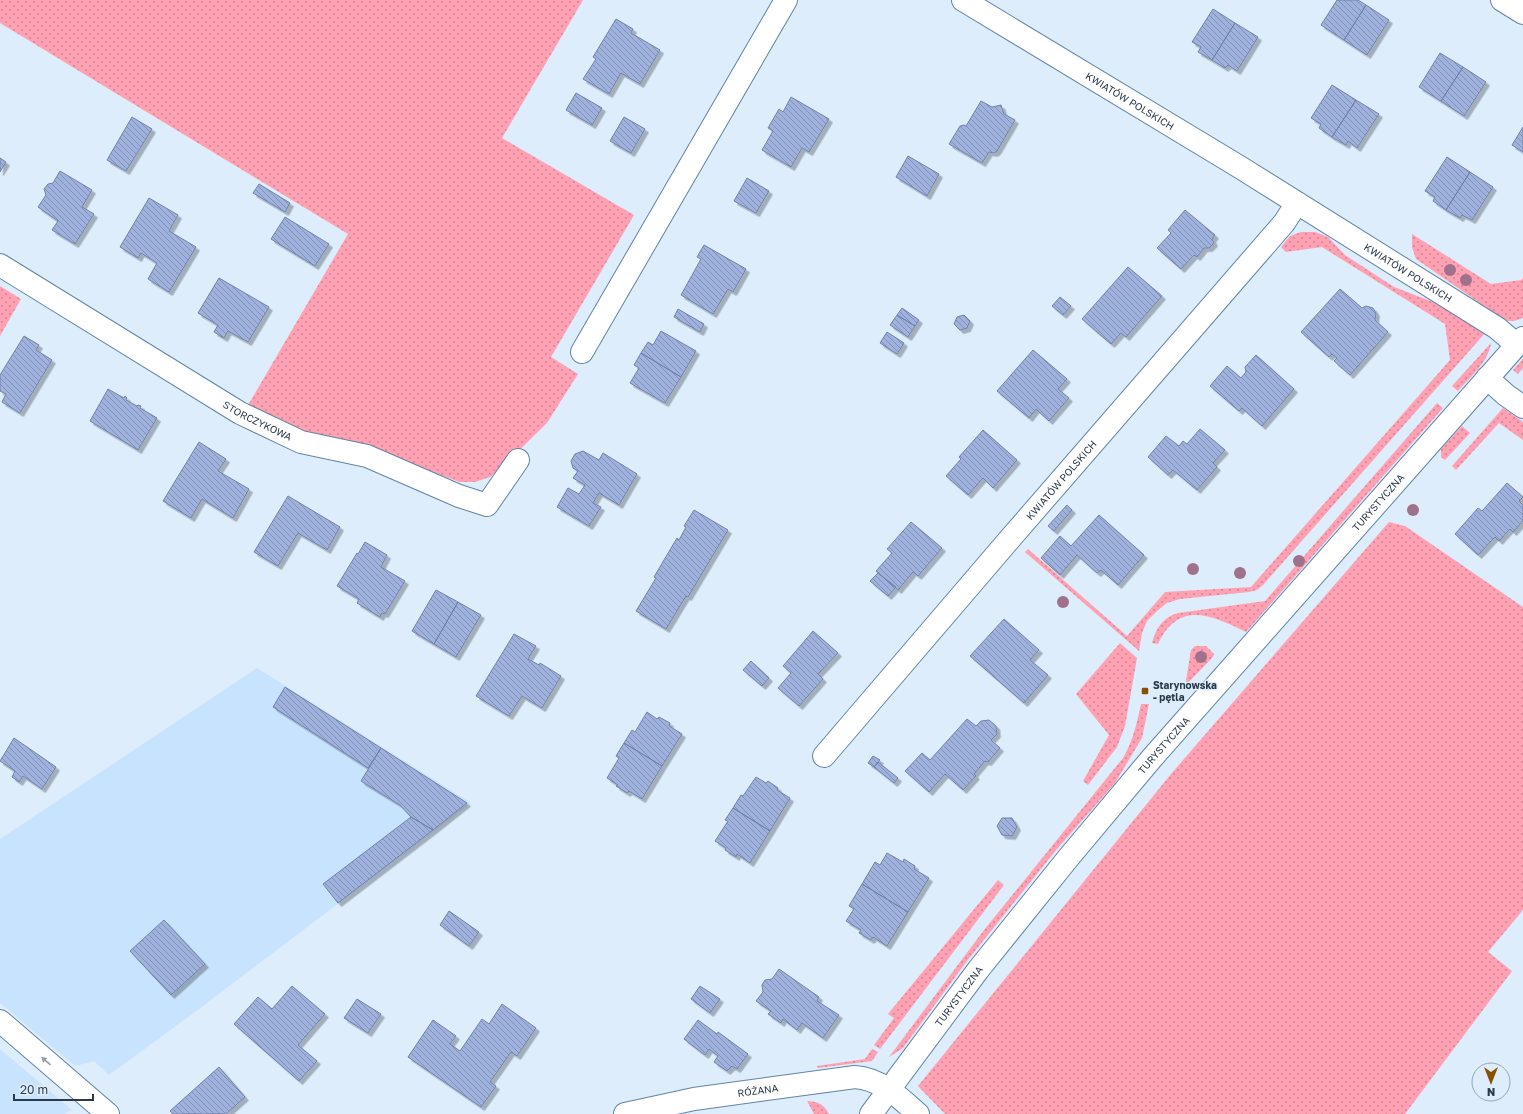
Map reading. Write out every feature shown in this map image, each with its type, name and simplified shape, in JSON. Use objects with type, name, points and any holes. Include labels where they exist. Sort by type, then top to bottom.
[{"type":"street","points":[[582,352],[786,0]]},
{"type":"street","name":"KWIATÓW POLSKICH","points":[[963,0],[1297,203],[1520,342]]},
{"type":"street","points":[[1502,0],[1523,13]]},
{"type":"street","name":"KWIATÓW POLSKICH","points":[[824,756],[1284,223],[1297,203]]},
{"type":"street","name":"STORCZYKOWA","points":[[0,265],[240,413],[301,442],[367,456],[459,496],[487,505],[518,460]]},
{"type":"street","name":"TURYSTYCZNA","points":[[871,1114],[978,970],[1069,857],[1152,758],[1520,342]]},
{"type":"street","points":[[1487,378],[1506,395],[1523,407]]},
{"type":"street","points":[[0,1021],[108,1114]]},
{"type":"street","name":"RÓŻANA","points":[[624,1114],[694,1099],[854,1077],[866,1078],[878,1082],[918,1114]]},
{"type":"shaded area","points":[[0,0],[583,0],[502,138],[634,215],[551,357],[578,374],[547,423],[490,477],[475,482],[460,482],[369,449],[304,436],[247,407],[348,234],[0,23]]},
{"type":"shaded area","points":[[1301,232],[1315,232],[1328,237],[1345,255],[1394,287],[1433,302],[1486,332],[1263,585],[1257,590],[1249,592],[1180,599],[1167,603],[1147,621],[1142,633],[1139,651],[1025,552],[1028,549],[1127,636],[1165,592],[1251,587],[1450,360],[1445,324],[1322,247],[1286,252],[1281,247],[1290,236]]},
{"type":"shaded area","points":[[1412,234],[1491,284],[1521,280],[1523,278],[1523,318],[1514,321],[1506,321],[1416,259],[1412,247]]},
{"type":"shaded area","points":[[0,286],[21,299],[0,336]]},
{"type":"shaded area","points":[[1491,343],[1482,363],[1458,391],[1452,386]]},
{"type":"shaded area","points":[[1523,359],[1523,368],[1518,374],[1513,370]]},
{"type":"shaded area","points":[[1437,403],[1443,408],[1246,632],[1208,617],[1197,615],[1186,616],[1176,621],[1166,630],[1158,644],[1152,643],[1160,624],[1172,615],[1265,601]]},
{"type":"shaded area","points":[[1503,408],[1523,422],[1523,440],[1499,423],[1456,470],[1452,466]]},
{"type":"shaded area","points":[[1462,426],[1470,433],[1445,460],[1441,457],[1441,449]]},
{"type":"shaded area","points":[[1389,522],[1405,526],[1523,607],[1523,910],[1488,952],[1512,971],[1405,1114],[945,1114],[918,1086],[1171,774]]},
{"type":"shaded area","points":[[1120,643],[1137,658],[1125,726],[1117,747],[1088,785],[1083,781],[1109,735],[1076,694]]},
{"type":"shaded area","points":[[1195,646],[1206,646],[1214,654],[1213,657],[1187,684],[1186,680],[1191,650]]},
{"type":"shaded area","points":[[257,668],[471,803],[195,1012],[109,1075],[94,1061],[75,1066],[0,1003],[0,839]]},
{"type":"shaded area","points":[[1141,704],[1149,704],[1142,738],[1115,783],[1057,849],[967,961],[903,1048],[889,1057],[984,930],[1123,758],[1132,738]]},
{"type":"shaded area","points":[[998,880],[1004,885],[880,1049],[874,1045],[894,1018],[888,1014]]},
{"type":"shaded area","points":[[0,1049],[72,1110],[64,1114],[0,1114]]},
{"type":"shaded area","points":[[872,1049],[878,1052],[872,1061],[818,1068],[817,1066],[865,1059]]},
{"type":"shaded area","points":[[807,1101],[820,1104],[829,1114],[814,1114]]},
{"type":"building","points":[[1337,0],[1358,0],[1366,5],[1344,40],[1321,25]]},
{"type":"building","points":[[1366,5],[1389,20],[1367,55],[1344,40]]},
{"type":"building","points":[[1213,9],[1235,23],[1212,60],[1198,52],[1201,47],[1192,42]]},
{"type":"building","points":[[616,19],[633,29],[631,33],[660,50],[640,84],[621,73],[609,94],[583,79],[596,59],[593,57]]},
{"type":"building","points":[[1235,23],[1258,37],[1237,71],[1228,65],[1225,68],[1212,60]]},
{"type":"building","points":[[1440,53],[1463,67],[1441,101],[1419,87]]},
{"type":"building","points":[[1463,67],[1486,82],[1464,116],[1441,101]]},
{"type":"building","points":[[1332,85],[1356,100],[1332,137],[1319,128],[1321,124],[1311,118]]},
{"type":"building","points":[[576,93],[602,108],[592,125],[566,110]]},
{"type":"building","points":[[791,97],[829,119],[809,152],[802,148],[791,167],[762,150],[773,131],[768,128],[779,109],[783,112]]},
{"type":"building","points":[[1356,100],[1379,114],[1357,148],[1348,141],[1346,145],[1332,137]]},
{"type":"building","points":[[981,101],[992,107],[1001,105],[1004,114],[1015,120],[997,151],[994,153],[989,152],[982,163],[949,144],[960,126],[966,126]]},
{"type":"building","points":[[132,117],[152,129],[126,171],[107,160]]},
{"type":"building","points":[[624,117],[645,129],[631,153],[610,141]]},
{"type":"building","points":[[1523,127],[1523,152],[1512,145]]},
{"type":"building","points":[[908,156],[939,174],[927,196],[896,177]]},
{"type":"building","points":[[1447,157],[1470,172],[1446,210],[1433,201],[1435,197],[1425,191]]},
{"type":"building","points":[[0,158],[6,162],[0,172]]},
{"type":"building","points":[[60,171],[92,190],[82,207],[94,214],[75,244],[52,230],[58,221],[38,207],[46,195],[44,189],[48,184],[53,183]]},
{"type":"building","points":[[1470,172],[1493,187],[1472,220],[1462,215],[1460,218],[1446,210]]},
{"type":"building","points":[[747,178],[769,191],[756,213],[734,201]]},
{"type":"building","points":[[259,184],[290,203],[285,212],[253,193]]},
{"type":"building","points":[[149,198],[178,215],[169,231],[196,247],[169,292],[148,279],[157,263],[141,253],[138,258],[120,247]]},
{"type":"building","points":[[1185,210],[1215,235],[1212,239],[1214,243],[1209,248],[1204,248],[1197,257],[1194,255],[1181,269],[1157,248],[1171,233],[1168,230]]},
{"type":"building","points":[[285,217],[329,244],[315,266],[271,239]]},
{"type":"building","points":[[704,245],[746,269],[733,292],[728,289],[713,314],[681,295],[701,259],[697,257]]},
{"type":"building","points":[[1128,267],[1162,296],[1126,337],[1121,333],[1111,344],[1082,319]]},
{"type":"building","points":[[219,278],[269,307],[248,342],[228,331],[224,338],[214,332],[218,325],[198,313]]},
{"type":"building","points":[[1340,289],[1362,308],[1366,306],[1373,308],[1376,313],[1375,320],[1388,332],[1350,375],[1334,361],[1337,358],[1332,354],[1329,357],[1301,332]]},
{"type":"building","points":[[1060,297],[1071,306],[1063,315],[1052,306]]},
{"type":"building","points":[[902,308],[919,320],[915,326],[897,315]]},
{"type":"building","points":[[678,309],[704,324],[700,332],[674,317]]},
{"type":"building","points":[[897,315],[915,326],[908,337],[890,325]]},
{"type":"building","points":[[964,315],[970,321],[967,328],[960,330],[954,324],[957,317]]},
{"type":"building","points":[[661,331],[696,351],[681,377],[641,353],[648,342],[653,345]]},
{"type":"building","points":[[887,332],[904,343],[897,354],[880,343]]},
{"type":"building","points":[[24,336],[39,345],[36,350],[52,360],[20,413],[2,402],[6,394],[0,391],[0,375]]},
{"type":"building","points":[[1033,350],[1067,379],[1058,389],[1069,398],[1049,421],[1036,409],[1029,418],[997,391]]},
{"type":"building","points":[[641,353],[681,377],[665,403],[630,383],[639,368],[634,365]]},
{"type":"building","points":[[1256,355],[1294,389],[1262,426],[1242,408],[1239,411],[1210,386],[1227,366],[1241,378],[1246,372],[1245,367]]},
{"type":"building","points":[[108,389],[124,398],[125,396],[127,398],[126,400],[137,406],[141,406],[140,408],[157,418],[138,450],[90,421]]},
{"type":"building","points":[[1200,429],[1225,450],[1213,463],[1217,467],[1197,490],[1173,470],[1168,475],[1148,457],[1166,436],[1179,446],[1183,441],[1187,444]]},
{"type":"building","points":[[983,430],[1017,460],[993,488],[983,478],[968,495],[946,476],[961,459],[959,457]]},
{"type":"building","points":[[199,442],[226,459],[218,471],[249,489],[233,518],[202,499],[191,518],[163,501]]},
{"type":"building","points":[[583,451],[599,460],[603,453],[637,474],[619,505],[599,493],[593,503],[601,507],[589,526],[557,507],[568,488],[579,494],[585,485],[573,478],[578,471],[573,468],[571,461],[575,454]]},
{"type":"building","points":[[1507,483],[1523,497],[1519,501],[1523,505],[1523,521],[1513,532],[1510,529],[1499,541],[1495,537],[1478,555],[1455,534],[1478,508],[1482,511]]},
{"type":"building","points":[[288,496],[340,527],[327,550],[298,533],[278,566],[254,552]]},
{"type":"building","points":[[1067,505],[1072,510],[1054,531],[1048,526]]},
{"type":"building","points":[[694,510],[728,530],[688,597],[686,596],[666,629],[636,611],[656,578],[654,577],[677,538],[679,540],[686,527],[684,526]]},
{"type":"building","points":[[1099,515],[1144,555],[1118,585],[1101,570],[1097,573],[1077,555],[1060,575],[1041,558],[1060,536],[1071,546]]},
{"type":"building","points":[[911,522],[942,548],[918,576],[913,572],[898,590],[876,571],[892,553],[887,549]]},
{"type":"building","points":[[365,542],[387,555],[381,567],[405,581],[385,614],[382,613],[380,617],[357,603],[359,599],[337,586]]},
{"type":"building","points":[[878,573],[896,587],[888,596],[870,581]]},
{"type":"building","points":[[436,590],[458,602],[434,644],[412,631]]},
{"type":"building","points":[[458,602],[481,615],[456,657],[434,644]]},
{"type":"building","points":[[1004,619],[1039,650],[1030,660],[1048,675],[1024,703],[970,656]]},
{"type":"building","points":[[813,631],[838,653],[818,674],[823,679],[799,706],[778,688],[791,673],[783,666]]},
{"type":"building","points":[[514,634],[536,646],[528,659],[539,665],[540,663],[561,676],[542,708],[522,696],[509,716],[476,696]]},
{"type":"building","points":[[751,661],[769,678],[762,686],[743,670]]},
{"type":"building","points":[[285,687],[381,748],[368,768],[273,707]]},
{"type":"building","points":[[647,712],[657,719],[659,717],[670,723],[669,726],[682,734],[662,766],[624,743],[632,730],[635,732]]},
{"type":"building","points":[[967,719],[976,726],[981,721],[989,720],[996,726],[997,734],[991,740],[1000,748],[988,762],[985,761],[974,774],[976,776],[963,790],[945,774],[929,792],[905,771],[922,753],[930,760]]},
{"type":"building","points":[[14,738],[56,767],[42,789],[23,776],[19,782],[12,777],[15,771],[0,761]]},
{"type":"building","points":[[624,743],[662,766],[642,799],[629,791],[627,793],[607,778],[619,758],[616,756]]},
{"type":"building","points":[[381,748],[467,803],[433,830],[411,817],[400,805],[361,781]]},
{"type":"building","points":[[873,756],[880,760],[874,767],[868,763]]},
{"type":"building","points":[[878,762],[898,778],[894,783],[874,767]]},
{"type":"building","points":[[756,777],[766,783],[768,781],[778,788],[777,790],[790,798],[770,831],[733,808],[741,795],[743,796]]},
{"type":"building","points":[[733,808],[770,831],[750,863],[737,854],[736,857],[715,841],[728,821],[725,820]]},
{"type":"building","points":[[411,817],[433,830],[338,903],[323,884]]},
{"type":"building","points":[[1002,818],[1012,818],[1017,827],[1012,836],[1002,835],[997,826]]},
{"type":"building","points":[[887,853],[903,862],[904,859],[915,866],[914,869],[929,878],[908,912],[862,884],[875,862],[880,865]]},
{"type":"building","points":[[862,884],[908,912],[887,946],[873,937],[871,940],[859,933],[861,930],[846,921],[854,909],[849,906]]},
{"type":"building","points":[[449,911],[479,932],[469,946],[440,925]]},
{"type":"building","points":[[164,920],[205,964],[171,995],[130,951]]},
{"type":"building","points":[[779,969],[819,997],[817,1001],[839,1015],[823,1038],[802,1023],[797,1030],[783,1019],[781,1023],[768,1014],[771,1011],[756,1001],[763,992],[762,985],[765,980],[772,979]]},
{"type":"building","points":[[292,986],[325,1014],[298,1045],[317,1061],[299,1081],[234,1024],[258,997],[272,1009]]},
{"type":"building","points":[[700,986],[720,999],[710,1013],[691,999]]},
{"type":"building","points":[[357,999],[381,1014],[368,1033],[344,1018]]},
{"type":"building","points":[[502,1004],[536,1028],[517,1056],[511,1052],[490,1082],[496,1086],[481,1107],[408,1057],[433,1020],[456,1036],[450,1044],[460,1051],[482,1019],[489,1024]]},
{"type":"building","points":[[698,1020],[717,1034],[718,1032],[748,1054],[737,1069],[732,1066],[727,1071],[714,1062],[718,1056],[709,1049],[705,1055],[684,1039]]},
{"type":"building","points":[[219,1067],[245,1097],[226,1114],[173,1114],[170,1111]]},
{"type":"place","name":"Starynowska - pętla","points":[[1145,691]]}]
